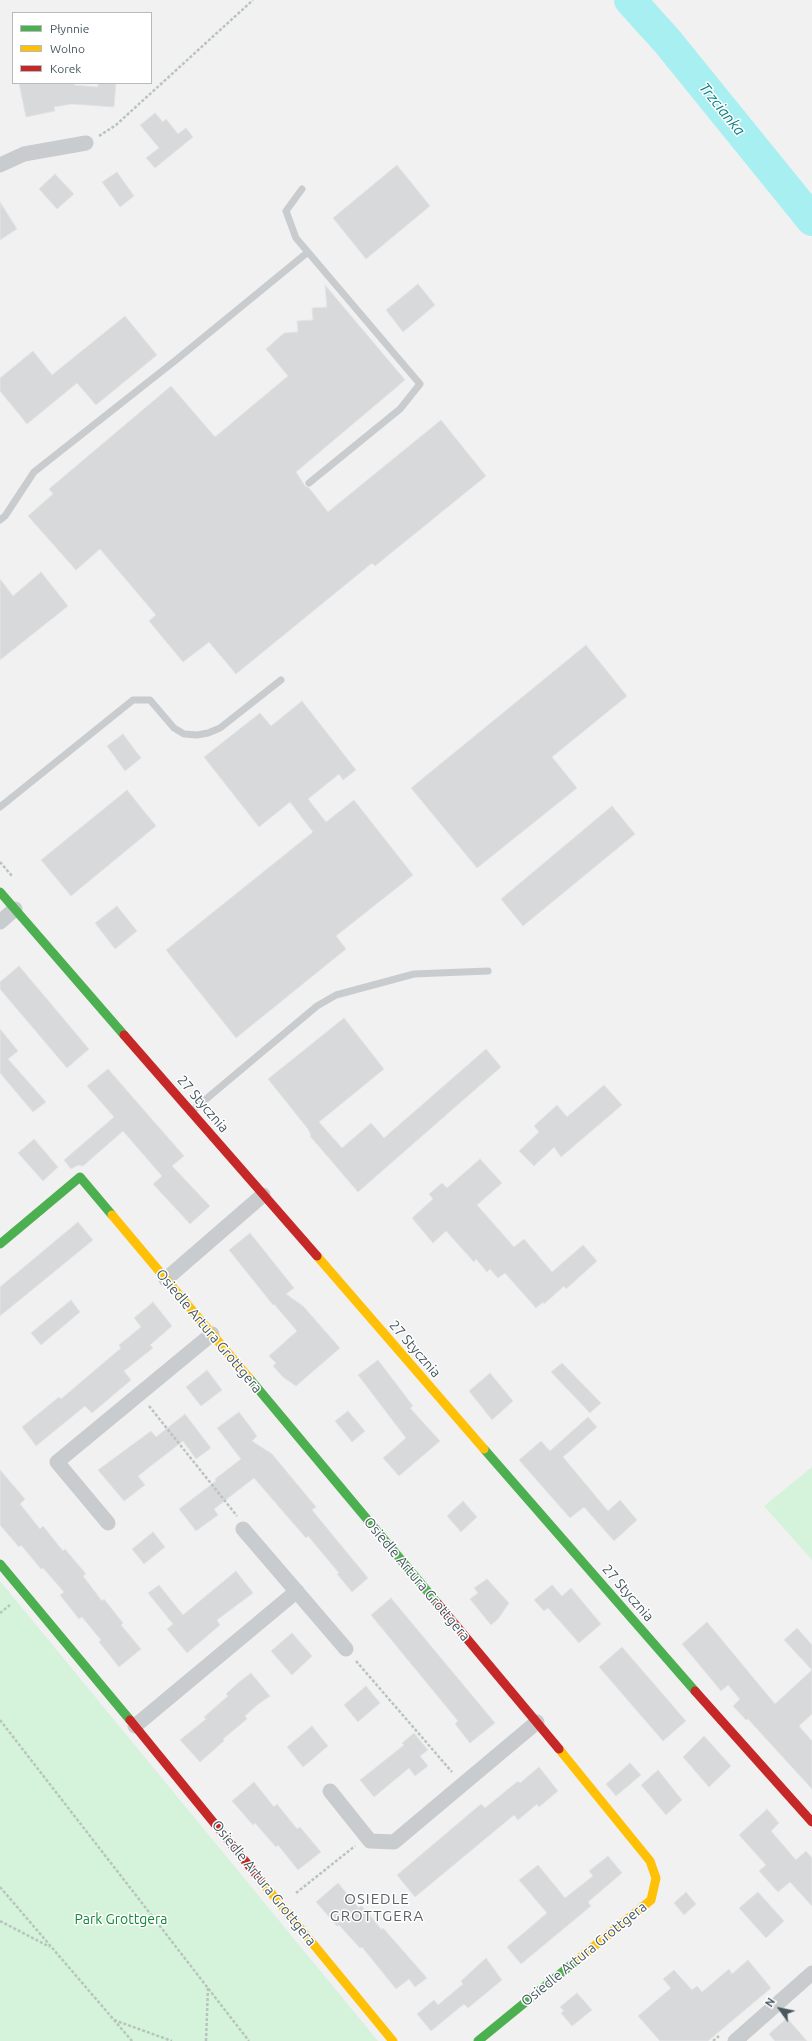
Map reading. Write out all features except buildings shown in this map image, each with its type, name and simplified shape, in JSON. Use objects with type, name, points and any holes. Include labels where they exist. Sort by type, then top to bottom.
[{"type":"street","points":[[0,165],[24,154],[86,143]]},
{"type":"street","name":"27 Stycznia","points":[[0,892],[742,1746],[812,1822]]},
{"type":"street","points":[[0,922],[15,909]]},
{"type":"street","name":"Osiedle Artura Grottgera","points":[[0,1244],[80,1177],[537,1722],[650,1861],[656,1878],[651,1900],[478,2041]]},
{"type":"street","points":[[166,1279],[263,1195]]},
{"type":"street","points":[[108,1523],[57,1462],[212,1334]]},
{"type":"street","points":[[243,1529],[346,1650]]},
{"type":"street","name":"Osiedle Artura Grottgera","points":[[0,1564],[393,2041]]},
{"type":"street","points":[[135,1726],[297,1591]]},
{"type":"street","points":[[330,1791],[370,1841],[394,1842],[537,1722]]},
{"type":"street","points":[[735,2041],[812,1973]]},
{"type":"lane","points":[[302,189],[286,211],[296,238],[420,384],[400,409],[309,483]]},
{"type":"lane","points":[[0,520],[5,516],[34,472],[176,360],[308,252]]},
{"type":"lane","points":[[0,807],[134,700],[150,700],[174,728],[184,734],[208,733],[220,728],[281,680]]},
{"type":"lane","points":[[191,1111],[317,1006],[336,995],[414,974],[488,971]]},
{"type":"path","points":[[86,143],[116,125],[253,0]]},
{"type":"path","points":[[139,1394],[237,1514],[243,1529]]},
{"type":"path","points":[[346,1650],[463,1784]]},
{"type":"path","points":[[0,1720],[249,2041]]},
{"type":"path","points":[[282,1905],[367,1836]]},
{"type":"path","points":[[0,1887],[132,2041]]},
{"type":"path","points":[[0,1921],[52,1948]]},
{"type":"path","points":[[206,2041],[208,1988]]},
{"type":"path","points":[[113,2020],[172,2041]]},
{"type":"green space","points":[[812,1467],[812,1560],[764,1506]]},
{"type":"green space","name":"Park Grottgera","points":[[0,1581],[378,2041],[0,2041]]},
{"type":"waterway","name":"Trzcianka","points":[[630,0],[667,41],[812,220]]},
{"type":"traffic: fast","points":[[0,892],[124,1035]]},
{"type":"traffic: fast","points":[[0,1244],[80,1177],[112,1215]]},
{"type":"traffic: fast","points":[[249,1378],[438,1604]]},
{"type":"traffic: fast","points":[[484,1449],[695,1691]]},
{"type":"traffic: fast","points":[[0,1564],[130,1720]]},
{"type":"traffic: fast","points":[[478,2041],[577,1960]]},
{"type":"traffic: slow","points":[[112,1215],[249,1378]]},
{"type":"traffic: slow","points":[[317,1256],[484,1449]]},
{"type":"traffic: slow","points":[[559,1749],[650,1861],[656,1878],[651,1900],[577,1960]]},
{"type":"traffic: slow","points":[[263,1883],[393,2041]]},
{"type":"traffic: jam","points":[[124,1035],[317,1256]]},
{"type":"traffic: jam","points":[[438,1604],[559,1749]]},
{"type":"traffic: jam","points":[[695,1691],[812,1822]]},
{"type":"traffic: jam","points":[[130,1720],[263,1883]]},
{"type":"district","name":"OSIEDLE GROTTGERA","points":[[377,1908]]}]
